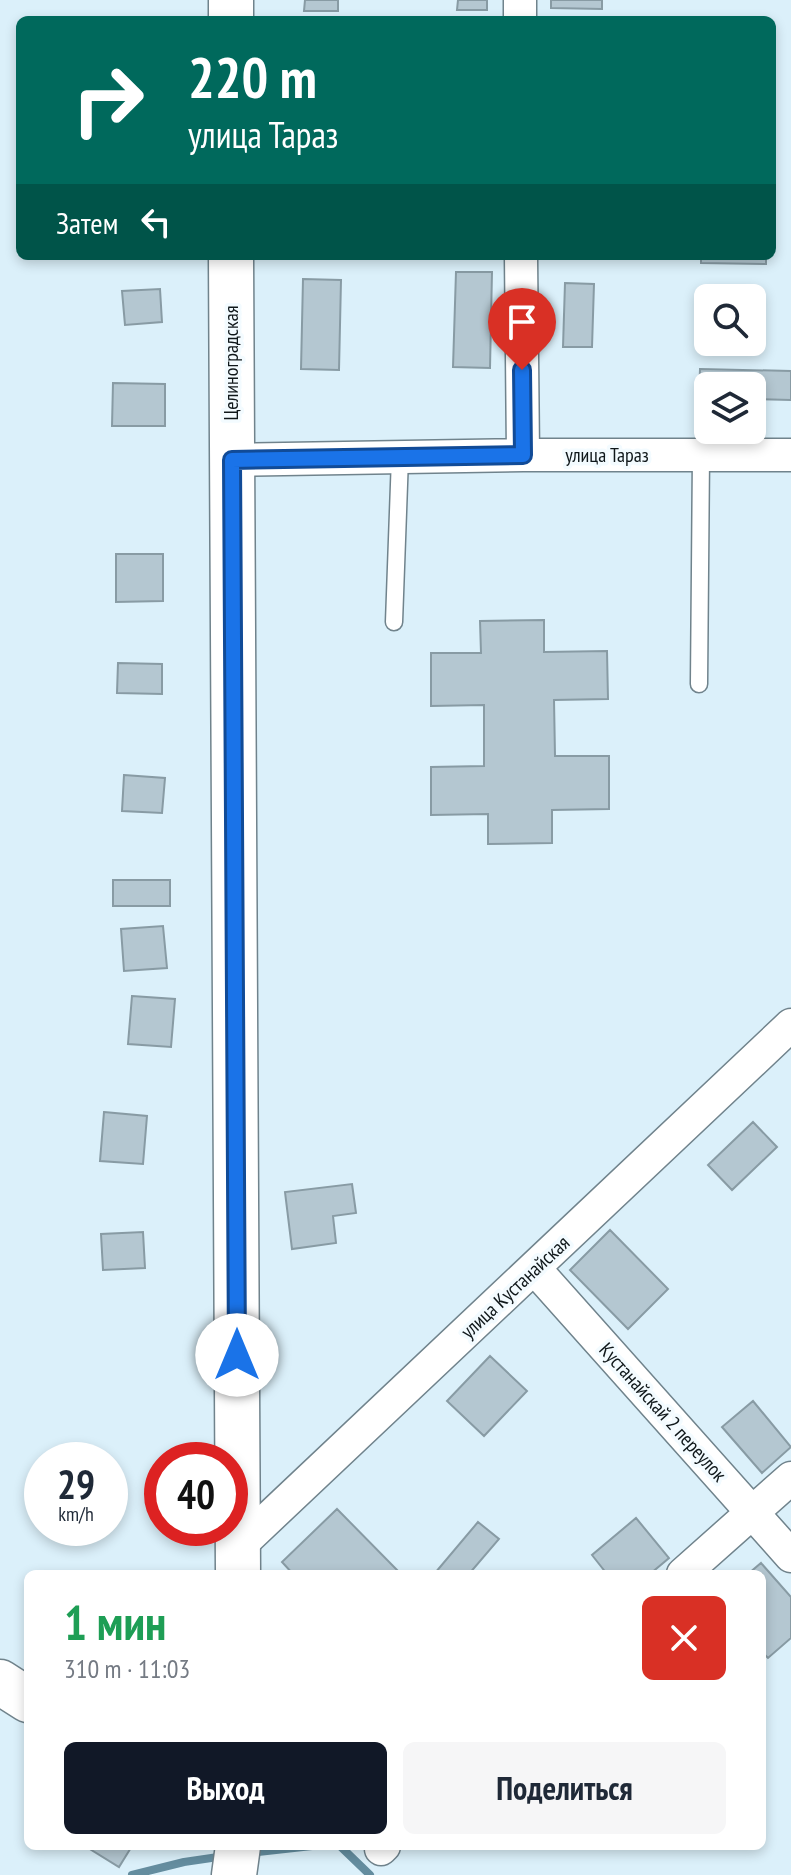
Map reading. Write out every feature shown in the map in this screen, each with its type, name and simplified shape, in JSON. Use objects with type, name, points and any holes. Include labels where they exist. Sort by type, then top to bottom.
[{"type":"street","name":"Целиноградская","points":[[231,260],[238,1561]]},
{"type":"street","points":[[521,260],[523,455]]},
{"type":"street","name":"улица Тараз","points":[[232,460],[791,455]]},
{"type":"street","name":"улица Кустанайская","points":[[238,1561],[535,1269],[791,1025]]},
{"type":"street","name":"Кустанайскай 2 переулок","points":[[535,1269],[791,1556]]},
{"type":"street","points":[[687,1570],[791,1478]]},
{"type":"street","points":[[0,1682],[24,1697]]},
{"type":"street","points":[[234,1875],[237,1850]]},
{"type":"lane","points":[[699,684],[701,455]]},
{"type":"lane","points":[[394,622],[400,457]]},
{"type":"building","points":[[305,0],[338,0],[338,11],[304,11]]},
{"type":"building","points":[[458,0],[487,0],[487,10],[457,10]]},
{"type":"building","points":[[551,0],[602,0],[602,9],[551,8]]},
{"type":"building","points":[[701,260],[766,260],[766,264],[701,263]]},
{"type":"building","points":[[456,272],[492,272],[490,368],[453,367]]},
{"type":"building","points":[[303,279],[341,280],[339,370],[301,369]]},
{"type":"building","points":[[565,283],[594,284],[592,347],[563,347]]},
{"type":"building","points":[[160,289],[162,322],[125,325],[122,291]]},
{"type":"building","points":[[700,369],[791,371],[791,400],[766,399],[766,372],[700,372]]},
{"type":"building","points":[[113,383],[165,384],[165,426],[112,426]]},
{"type":"building","points":[[116,554],[163,554],[163,601],[116,602]]},
{"type":"building","points":[[544,620],[544,652],[607,651],[608,699],[554,700],[555,756],[609,756],[609,809],[552,810],[552,843],[488,844],[488,814],[431,815],[431,767],[484,766],[484,705],[431,706],[431,653],[481,653],[480,621]]},
{"type":"building","points":[[118,663],[162,664],[162,694],[117,693]]},
{"type":"building","points":[[124,775],[165,778],[162,813],[122,811]]},
{"type":"building","points":[[113,880],[170,880],[170,906],[113,906]]},
{"type":"building","points":[[163,926],[167,968],[124,971],[121,929]]},
{"type":"building","points":[[132,996],[175,999],[171,1047],[128,1044]]},
{"type":"building","points":[[104,1112],[147,1116],[143,1164],[100,1161]]},
{"type":"building","points":[[753,1122],[777,1147],[732,1190],[708,1165]]},
{"type":"building","points":[[352,1184],[356,1213],[333,1216],[336,1243],[292,1249],[285,1192]]},
{"type":"building","points":[[610,1230],[668,1289],[628,1329],[570,1270]]},
{"type":"building","points":[[143,1232],[145,1268],[103,1270],[101,1234]]},
{"type":"building","points":[[490,1356],[527,1391],[484,1436],[447,1401]]},
{"type":"building","points":[[753,1401],[791,1447],[762,1473],[722,1427]]},
{"type":"building","points":[[337,1509],[397,1570],[289,1570],[282,1562]]},
{"type":"building","points":[[636,1518],[669,1558],[655,1570],[604,1570],[592,1555]]},
{"type":"building","points":[[478,1522],[499,1539],[472,1570],[438,1570]]},
{"type":"building","points":[[761,1563],[791,1597],[791,1638],[768,1658],[766,1570],[753,1570]]},
{"type":"building","points":[[91,1850],[130,1850],[119,1867]]},
{"type":"waterway","points":[[250,1853],[277,1850]]},
{"type":"waterway","points":[[344,1850],[370,1875]]},
{"type":"waterway","points":[[132,1875],[225,1856]]},
{"type":"route","points":[[237,1355],[232,460],[523,455],[522,370]]}]
